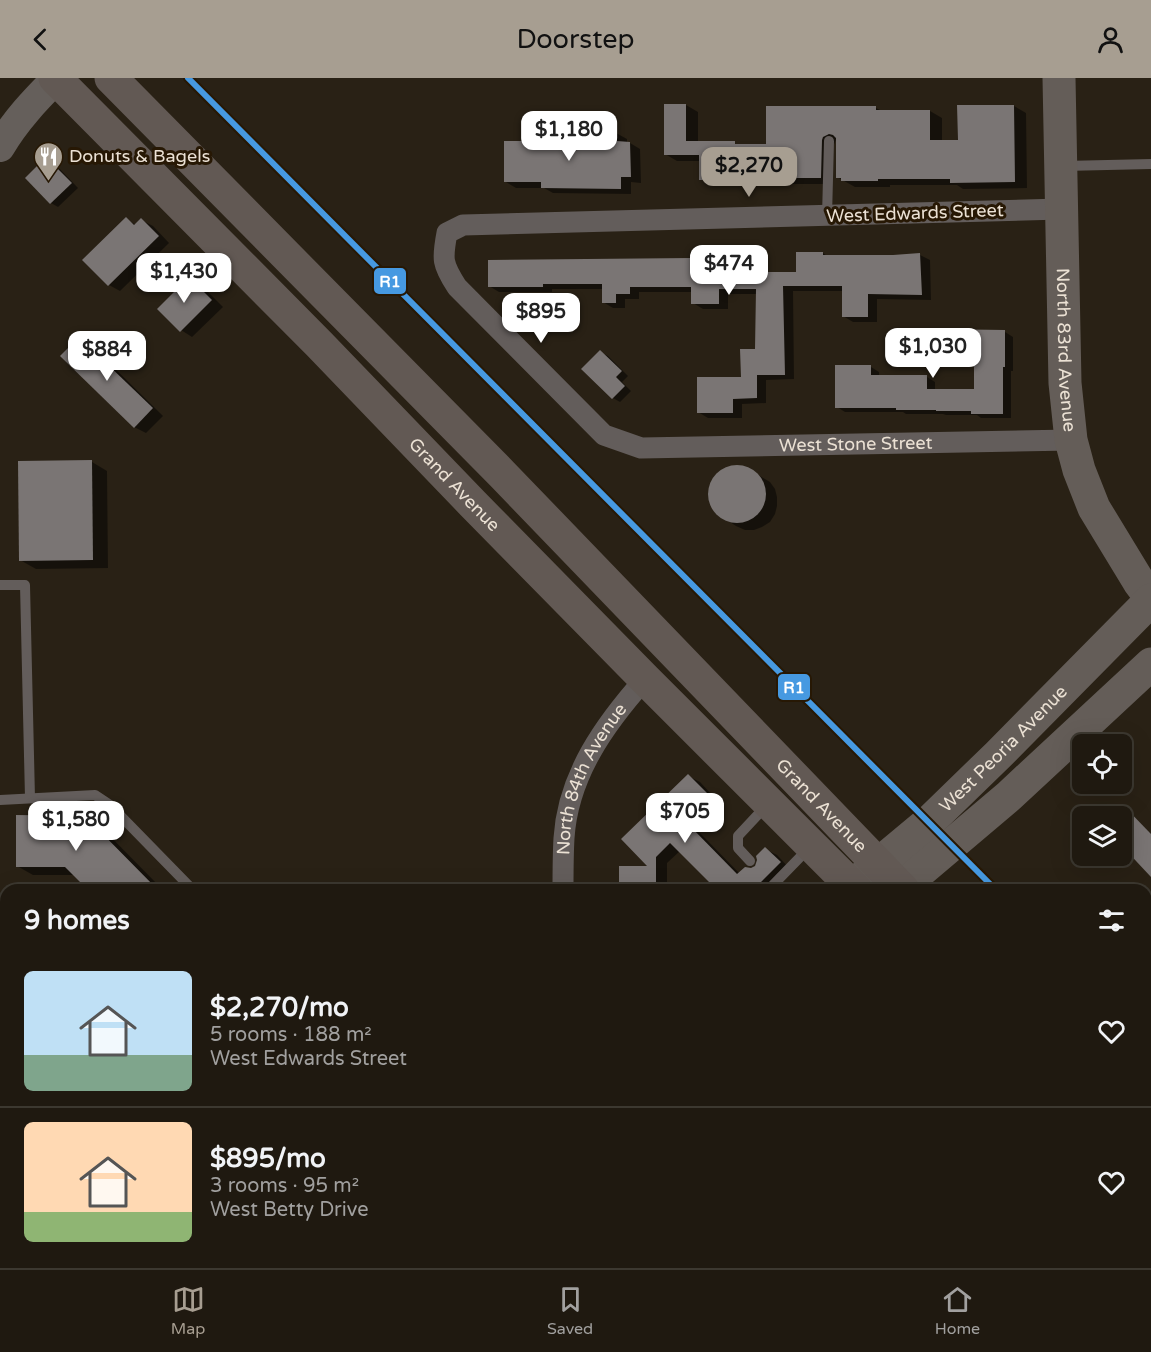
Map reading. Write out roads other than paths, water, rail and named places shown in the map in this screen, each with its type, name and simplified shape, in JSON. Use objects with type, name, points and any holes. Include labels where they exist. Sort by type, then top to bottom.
[{"type":"highway","name":"Grand Avenue","points":[[56,78],[849,884]]},
{"type":"highway","name":"Grand Avenue","points":[[111,78],[501,474],[896,884]]},
{"type":"highway","points":[[473,504],[501,474]]},
{"type":"main road","name":"North 83rd Avenue","points":[[1060,79],[1065,383],[1071,440],[1078,470],[1094,508],[1151,599]]},
{"type":"main road","name":"West Peoria Avenue","points":[[857,884],[937,814],[1151,599]]},
{"type":"main road","name":"West Peoria Avenue","points":[[906,884],[1009,796],[1151,664]]},
{"type":"street","points":[[0,147],[8,132],[34,100],[56,78]]},
{"type":"street","name":"West Edwards Street","points":[[641,448],[604,435],[457,287],[446,270],[443,252],[447,233],[463,225],[1061,209]]},
{"type":"street","name":"West Stone Street","points":[[641,448],[1071,440]]},
{"type":"street","name":"North 84th Avenue","points":[[563,884],[564,836],[569,804],[576,782],[588,754],[602,733],[645,679]]},
{"type":"lane","points":[[827,216],[829,141]]},
{"type":"lane","points":[[1061,166],[1151,164]]},
{"type":"lane","points":[[0,585],[25,585],[30,798]]},
{"type":"lane","points":[[0,800],[95,795],[110,805],[187,884]]},
{"type":"lane","points":[[750,861],[738,848],[738,836],[769,803]]},
{"type":"lane","points":[[770,884],[812,845]]},
{"type":"place","name":"Donuts & Bagels","points":[[48,182]]}]
